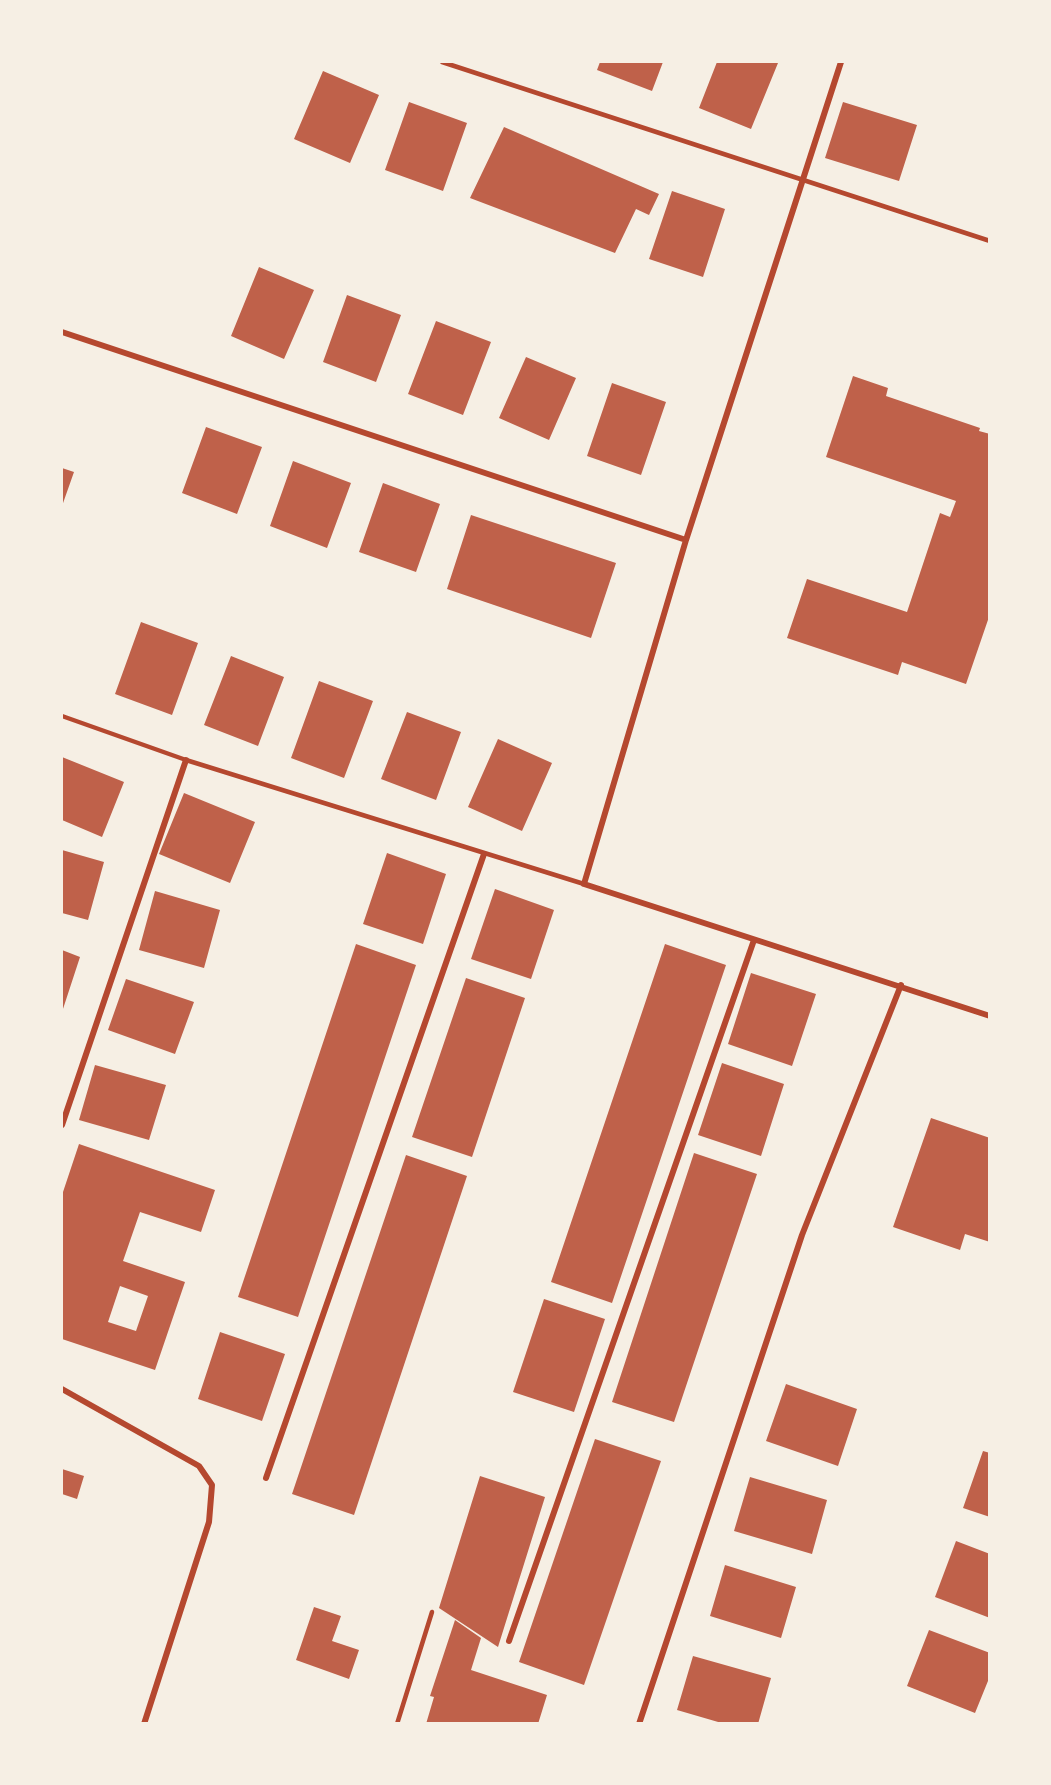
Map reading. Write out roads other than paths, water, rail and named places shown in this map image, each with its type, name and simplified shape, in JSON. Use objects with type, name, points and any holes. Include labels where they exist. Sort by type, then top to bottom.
[{"type":"street","points":[[841,62],[686,540],[584,884],[901,985],[990,1016]]},
{"type":"street","points":[[62,332],[686,540]]},
{"type":"street","points":[[62,1125],[186,760]]},
{"type":"street","points":[[266,1478],[484,854]]},
{"type":"street","points":[[509,1641],[754,940]]},
{"type":"street","points":[[639,1724],[802,1235],[901,985]]},
{"type":"street","points":[[62,1389],[199,1466],[212,1485],[209,1522],[144,1724]]},
{"type":"lane","points":[[442,62],[990,241]]},
{"type":"lane","points":[[62,716],[186,760],[584,884]]},
{"type":"lane","points":[[397,1724],[432,1612]]}]
